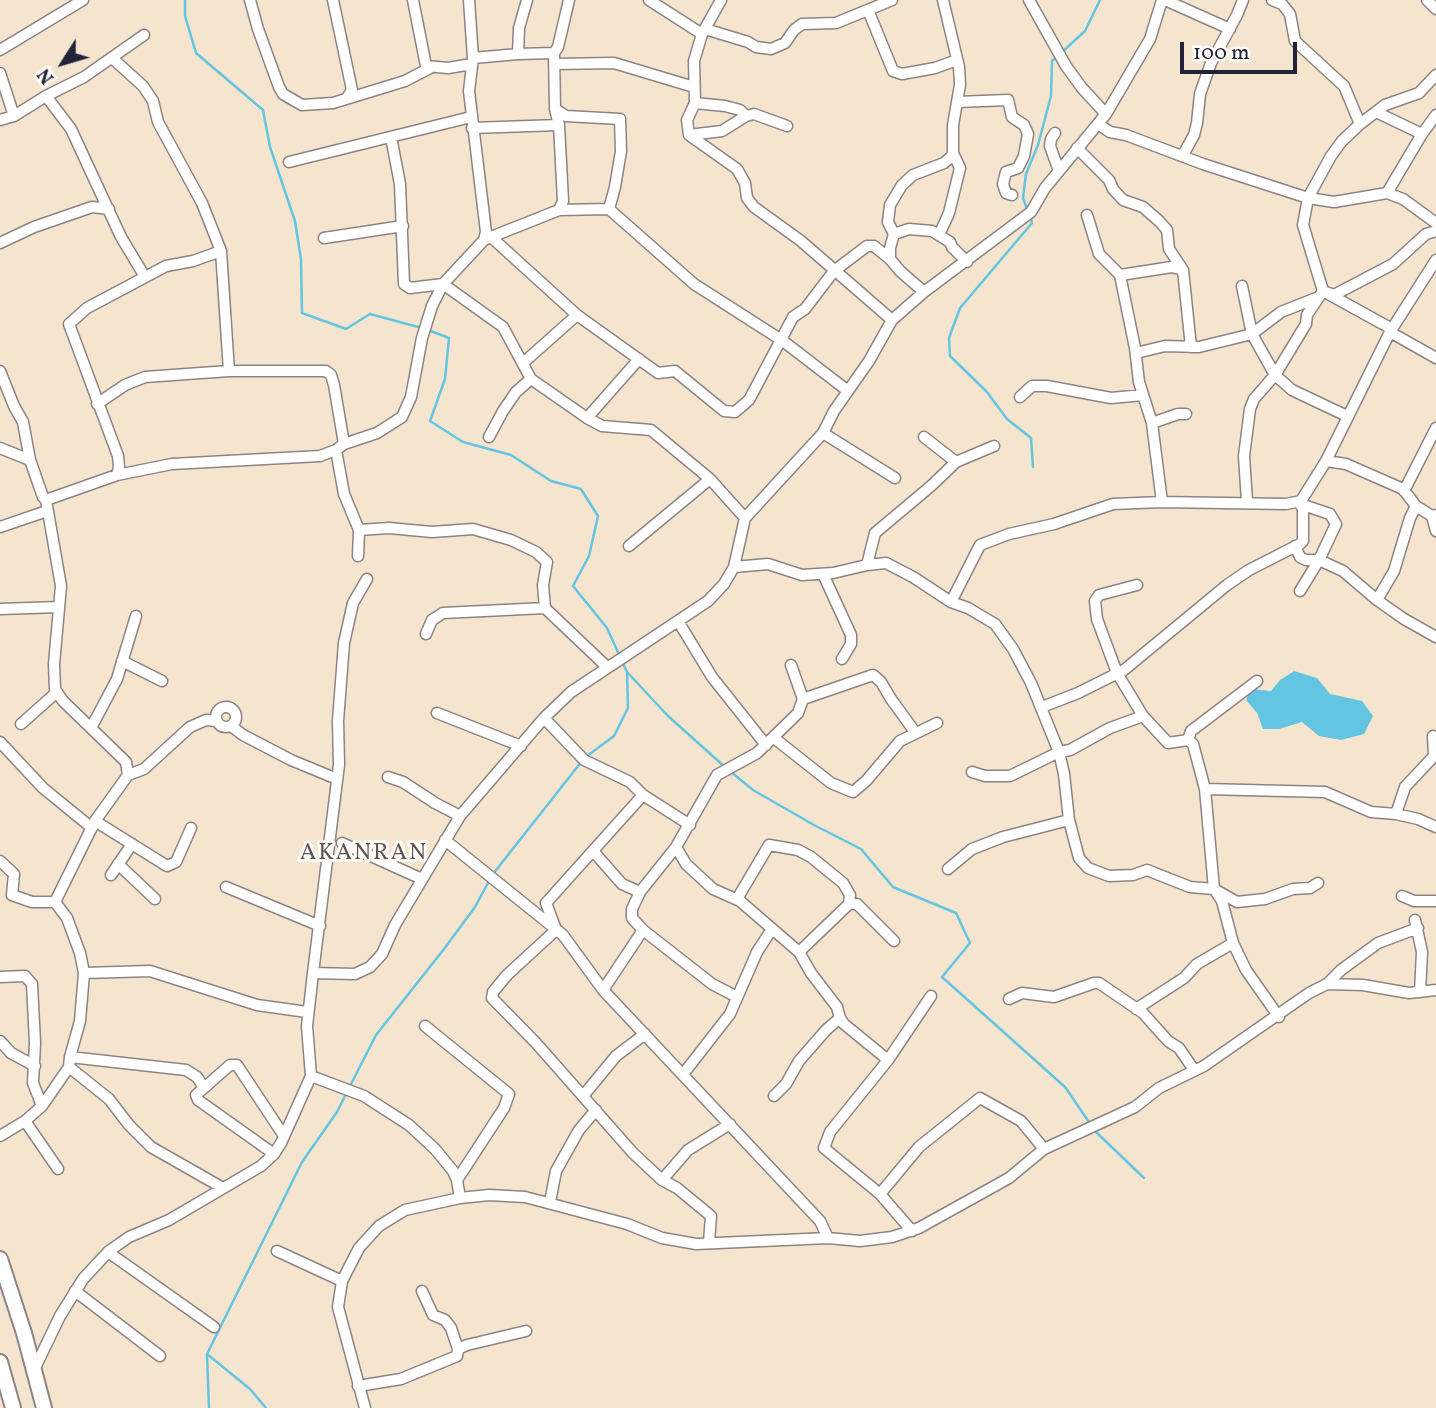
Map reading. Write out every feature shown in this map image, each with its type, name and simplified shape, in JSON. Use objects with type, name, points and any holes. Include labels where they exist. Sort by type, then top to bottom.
[{"type":"highway","points":[[0,1259],[44,1408]]},
{"type":"highway","points":[[0,1362],[8,1405]]},
{"type":"street","points":[[0,50],[83,0]]},
{"type":"street","points":[[250,0],[270,65],[284,94],[302,105],[333,103],[405,81],[430,68],[448,68],[518,54],[614,62],[694,87]]},
{"type":"street","points":[[333,0],[352,90],[347,98]]},
{"type":"street","points":[[412,0],[426,66],[430,68]]},
{"type":"street","points":[[469,0],[473,61],[468,91],[488,239],[577,314],[658,373],[675,371],[724,411],[735,412],[749,400],[793,317],[805,309],[834,271],[867,246],[874,246],[924,292]]},
{"type":"street","points":[[518,54],[519,28],[527,0]]},
{"type":"street","points":[[559,210],[563,201],[559,125],[555,109],[554,59],[569,0]]},
{"type":"street","points":[[649,0],[704,32],[771,49],[785,43],[802,24],[836,23],[892,0]]},
{"type":"street","points":[[721,0],[704,32],[694,61],[695,103],[687,120],[690,135],[737,169],[745,183],[747,198],[754,207],[793,234],[892,320]]},
{"type":"street","points":[[939,236],[949,213],[960,168],[953,153],[953,125],[960,85],[943,0]]},
{"type":"street","points":[[1029,0],[1066,66],[1106,114]]},
{"type":"street","points":[[313,973],[355,974],[370,967],[382,954],[395,925],[460,816],[544,718],[571,692],[708,601],[724,584],[734,567],[745,518],[823,433],[892,320],[924,292],[1028,214],[1106,114],[1150,40],[1164,0],[1230,29]]},
{"type":"street","points":[[1183,155],[1198,123],[1200,94],[1211,63],[1243,0]]},
{"type":"street","points":[[1272,0],[1282,4],[1290,14],[1295,41],[1344,86],[1360,124]]},
{"type":"street","points":[[1427,0],[1436,9]]},
{"type":"street","points":[[868,10],[894,71],[902,74],[935,68],[957,60]]},
{"type":"street","points":[[0,120],[14,116],[84,77],[144,35]]},
{"type":"street","points":[[112,58],[143,86],[153,101],[158,122],[202,203],[221,251],[229,371]]},
{"type":"street","points":[[0,73],[14,116]]},
{"type":"street","points":[[1436,75],[1419,93],[1385,105],[1360,124],[1331,156],[1308,198],[1303,225],[1321,294],[1436,358]]},
{"type":"street","points":[[46,96],[71,129],[108,209],[145,277]]},
{"type":"street","points":[[957,102],[1008,100],[1012,117],[1024,125],[1028,134],[1024,156],[1018,168],[1006,172],[1003,184],[1006,193],[1012,195]]},
{"type":"street","points":[[695,103],[725,106],[740,110],[746,116]]},
{"type":"street","points":[[555,109],[566,116],[620,120],[621,151],[609,209]]},
{"type":"street","points":[[1376,112],[1422,134]]},
{"type":"street","points":[[690,135],[722,131],[754,114],[786,126]]},
{"type":"street","points":[[1387,193],[1436,115]]},
{"type":"street","points":[[289,162],[391,137],[471,122],[559,125]]},
{"type":"street","points":[[1098,124],[1110,132],[1126,135],[1203,164],[1308,198],[1334,202],[1387,193],[1403,199],[1432,220],[1431,232],[1393,264],[1334,295],[1321,294],[1281,312],[1252,334],[1191,347],[1165,346],[1136,353]]},
{"type":"street","points":[[1055,133],[1050,146],[1059,171]]},
{"type":"street","points":[[391,137],[400,184],[404,284],[410,288],[443,284],[503,327],[531,379],[586,418],[602,426],[651,430],[709,479],[745,518]]},
{"type":"street","points":[[1077,148],[1109,180],[1123,200],[1143,207],[1167,230],[1169,248],[1183,270],[1191,347]]},
{"type":"street","points":[[890,259],[894,234],[888,222],[890,205],[902,185],[913,175],[944,163],[953,153]]},
{"type":"street","points":[[0,243],[92,207],[108,209]]},
{"type":"street","points":[[0,527],[117,475],[172,464],[320,456],[377,433],[402,417],[411,397],[424,329],[443,284],[488,239],[559,210],[609,209],[694,284],[782,341],[848,391]]},
{"type":"street","points":[[1087,215],[1099,254],[1120,275],[1143,395],[1152,423],[1162,502]]},
{"type":"street","points":[[324,238],[403,226]]},
{"type":"street","points":[[894,234],[909,229],[932,230],[950,242],[967,262]]},
{"type":"street","points":[[117,475],[118,456],[69,324],[88,308],[166,266],[193,261],[221,251]]},
{"type":"street","points":[[1300,502],[1326,461],[1391,331],[1436,260]]},
{"type":"street","points":[[1120,275],[1172,267],[1183,270]]},
{"type":"street","points":[[1242,286],[1252,334],[1275,374],[1292,390],[1347,416]]},
{"type":"street","points":[[1247,502],[1244,456],[1250,409],[1254,399],[1275,374],[1306,324],[1307,315],[1321,294]]},
{"type":"street","points":[[523,363],[577,314]]},
{"type":"street","points":[[586,418],[639,359]]},
{"type":"street","points":[[0,371],[13,406],[23,422],[30,460],[47,506],[61,586],[54,664],[57,692],[126,762],[128,775]]},
{"type":"street","points":[[97,404],[125,385],[145,377],[229,371],[326,371],[331,375],[334,385],[344,494],[359,530],[358,556]]},
{"type":"street","points":[[489,437],[516,392],[531,379]]},
{"type":"street","points":[[1020,397],[1032,386],[1047,386],[1111,398],[1143,395]]},
{"type":"street","points":[[1152,423],[1186,414]]},
{"type":"street","points":[[1404,491],[1436,428]]},
{"type":"street","points":[[823,433],[895,478]]},
{"type":"street","points":[[924,437],[956,462]]},
{"type":"street","points":[[867,565],[875,533],[956,462],[994,446]]},
{"type":"street","points":[[0,448],[30,460]]},
{"type":"street","points":[[1326,461],[1346,464],[1404,491],[1416,506],[1434,516],[1436,531]]},
{"type":"street","points":[[629,547],[709,479]]},
{"type":"street","points":[[951,601],[980,545],[1113,504],[1162,502],[1300,502],[1330,514],[1336,524],[1300,592]]},
{"type":"street","points":[[1042,706],[1077,693],[1117,673],[1152,648],[1227,585],[1303,541],[1303,509],[1300,502]]},
{"type":"street","points":[[1377,600],[1394,571],[1416,506]]},
{"type":"street","points":[[359,530],[389,528],[432,532],[473,529],[511,540],[536,552],[547,562],[543,586],[545,608],[607,667]]},
{"type":"street","points":[[1295,546],[1300,557],[1319,560],[1343,571],[1377,600],[1436,637]]},
{"type":"street","points":[[734,567],[768,564],[802,575],[886,563],[995,624],[1013,649],[1042,706],[1059,752],[1069,820],[1079,858],[1088,868],[1109,876],[1133,875],[1147,870],[1189,887],[1214,889],[1237,902],[1265,899],[1293,889],[1310,888],[1318,883]]},
{"type":"street","points":[[823,574],[851,635],[851,644],[842,659]]},
{"type":"street","points":[[34,1371],[75,1291],[108,1252],[129,1237],[169,1220],[261,1166],[274,1154],[284,1136],[310,1076],[307,1012],[339,765],[338,721],[345,643],[353,603],[368,579]]},
{"type":"street","points":[[1137,585],[1099,595],[1095,601],[1097,619],[1117,673],[1143,716],[1168,743],[1188,740],[1193,744],[1205,789],[1214,889],[1222,901],[1233,943],[1246,970],[1279,1017]]},
{"type":"street","points":[[0,609],[59,607]]},
{"type":"street","points":[[426,634],[432,620],[443,613],[545,608]]},
{"type":"street","points":[[91,727],[117,679],[136,616]]},
{"type":"street","points":[[678,621],[712,677],[770,741],[831,783],[852,792],[866,781],[900,741],[937,723]]},
{"type":"street","points":[[122,661],[162,681]]},
{"type":"street","points":[[737,997],[712,984],[643,930],[632,918],[632,909],[640,892],[690,825],[717,775],[770,741],[798,713],[803,698],[791,665]]},
{"type":"street","points":[[803,698],[873,675],[881,682],[915,733]]},
{"type":"street","points":[[1188,740],[1191,731],[1257,681]]},
{"type":"street","points":[[21,724],[57,692]]},
{"type":"street","points":[[55,902],[94,824],[128,775],[144,769],[190,727],[206,720],[216,721],[225,728],[231,726],[236,716],[229,707],[223,706],[218,709],[216,721]]},
{"type":"street","points":[[437,713],[521,746]]},
{"type":"street","points":[[972,772],[985,776],[1010,776],[1059,752],[1070,750],[1110,728],[1143,716]]},
{"type":"street","points":[[544,718],[584,760],[630,782],[643,795],[690,825]]},
{"type":"street","points":[[231,726],[291,760],[337,779]]},
{"type":"street","points":[[1396,814],[1405,787],[1434,756],[1433,736]]},
{"type":"street","points":[[0,742],[43,788],[94,824],[167,866],[176,862],[191,828]]},
{"type":"street","points":[[388,777],[403,782],[460,816]]},
{"type":"street","points":[[1205,789],[1325,792],[1371,812],[1418,819],[1436,827]]},
{"type":"street","points":[[556,930],[546,903],[643,795]]},
{"type":"street","points":[[948,869],[972,849],[1003,837],[1069,820]]},
{"type":"street","points":[[445,840],[563,934],[603,990],[820,1220],[828,1238]]},
{"type":"street","points":[[342,843],[422,879]]},
{"type":"street","points":[[111,875],[132,844]]},
{"type":"street","points":[[737,899],[769,845],[798,850],[843,883],[850,895],[849,904],[799,952]]},
{"type":"street","points":[[676,847],[686,864],[713,889],[737,899],[799,952],[837,1007],[840,1018],[888,1059]]},
{"type":"street","points":[[593,851],[622,884],[640,892]]},
{"type":"street","points":[[0,861],[14,874],[12,895],[32,902],[55,902]]},
{"type":"street","points":[[118,864],[155,899]]},
{"type":"street","points":[[226,887],[320,926]]},
{"type":"street","points":[[1402,896],[1414,901],[1436,901]]},
{"type":"street","points":[[0,1136],[42,1107],[69,1062],[80,1021],[84,973],[80,953],[67,918],[55,902]]},
{"type":"street","points":[[849,904],[857,904],[894,941]]},
{"type":"street","points":[[365,1408],[338,1307],[342,1281],[359,1248],[379,1226],[405,1210],[460,1198],[489,1195],[525,1197],[550,1202],[627,1224],[662,1238],[696,1244],[828,1238],[860,1241],[892,1237],[912,1231],[1009,1178],[1044,1149],[1135,1107],[1159,1088],[1205,1066],[1279,1017],[1309,993],[1327,984],[1341,970],[1378,943],[1416,924],[1422,952],[1420,992]]},
{"type":"street","points":[[684,1073],[730,1014],[757,952],[772,929]]},
{"type":"street","points":[[556,930],[507,975],[493,992],[492,998],[633,1153],[662,1180],[677,1188],[710,1216],[709,1242]]},
{"type":"street","points":[[603,990],[643,930]]},
{"type":"street","points":[[1136,1009],[1184,978],[1197,964],[1233,943]]},
{"type":"street","points":[[84,973],[150,971],[257,1005],[307,1012]]},
{"type":"street","points":[[0,976],[25,976],[32,984],[35,1066],[33,1083],[42,1107]]},
{"type":"street","points":[[1009,999],[1022,993],[1054,998],[1096,983],[1136,1009],[1178,1048],[1194,1070]]},
{"type":"street","points":[[1327,984],[1363,985],[1409,993],[1436,990]]},
{"type":"street","points":[[912,1231],[880,1194],[824,1148],[830,1132],[888,1059],[931,996]]},
{"type":"street","points":[[774,1096],[786,1084],[799,1061],[840,1018]]},
{"type":"street","points":[[425,1026],[509,1094],[504,1108],[457,1180]]},
{"type":"street","points":[[583,1097],[616,1056],[645,1034]]},
{"type":"street","points":[[0,1041],[11,1053],[35,1066]]},
{"type":"street","points":[[69,1062],[186,1070],[197,1077],[204,1088]]},
{"type":"street","points":[[69,1062],[109,1099],[151,1147],[223,1188]]},
{"type":"street","points":[[274,1154],[198,1100],[196,1095],[230,1065],[237,1065],[284,1136]]},
{"type":"street","points":[[310,1076],[364,1096],[409,1125],[435,1149],[457,1180],[460,1198]]},
{"type":"street","points":[[880,1194],[919,1147],[980,1098],[1021,1121],[1044,1149]]},
{"type":"street","points":[[550,1202],[556,1171],[579,1130],[596,1110]]},
{"type":"street","points":[[25,1121],[58,1169]]},
{"type":"street","points":[[662,1180],[688,1150],[730,1124]]},
{"type":"street","points":[[277,1251],[342,1281]]},
{"type":"street","points":[[108,1252],[214,1327]]},
{"type":"street","points":[[75,1291],[160,1356]]},
{"type":"street","points":[[358,1386],[401,1379],[457,1356],[458,1349],[451,1328],[445,1320],[432,1315],[422,1291]]},
{"type":"street","points":[[458,1349],[526,1331]]},
{"type":"water","points":[[1294,671],[1317,678],[1330,694],[1362,701],[1373,716],[1364,734],[1341,740],[1319,736],[1302,722],[1279,729],[1263,729],[1257,713],[1246,700],[1251,689],[1271,691],[1280,680]]},
{"type":"waterway","points":[[185,0],[185,16],[196,53],[263,110],[270,147],[295,221],[301,259],[302,313],[346,329],[370,314],[422,328]]},
{"type":"waterway","points":[[1061,53],[1085,31],[1100,0]]},
{"type":"waterway","points":[[1028,212],[1023,198],[1026,174],[1038,145],[1051,96],[1052,61],[1056,57]]},
{"type":"waterway","points":[[1031,218],[1032,223],[960,308],[949,338],[950,356],[987,392],[1007,419],[1031,438],[1033,467]]},
{"type":"waterway","points":[[428,330],[449,338],[445,379],[430,421],[463,442],[511,455],[551,481],[581,489],[598,516],[589,556],[573,586],[607,628],[627,672],[668,716],[726,768]]},
{"type":"waterway","points":[[587,756],[614,736],[628,708],[627,672]]},
{"type":"waterway","points":[[493,874],[582,761]]},
{"type":"waterway","points":[[731,772],[753,790],[861,849],[893,887],[956,913],[970,943],[942,977],[1065,1087],[1091,1125]]},
{"type":"waterway","points":[[349,1088],[376,1035],[475,907],[490,879]]},
{"type":"waterway","points":[[209,1408],[207,1354],[302,1162],[337,1112],[346,1094]]},
{"type":"waterway","points":[[1095,1131],[1144,1178]]},
{"type":"waterway","points":[[207,1354],[250,1389],[266,1408]]},
{"type":"district","name":"AKANRAN","points":[[364,855]]}]
